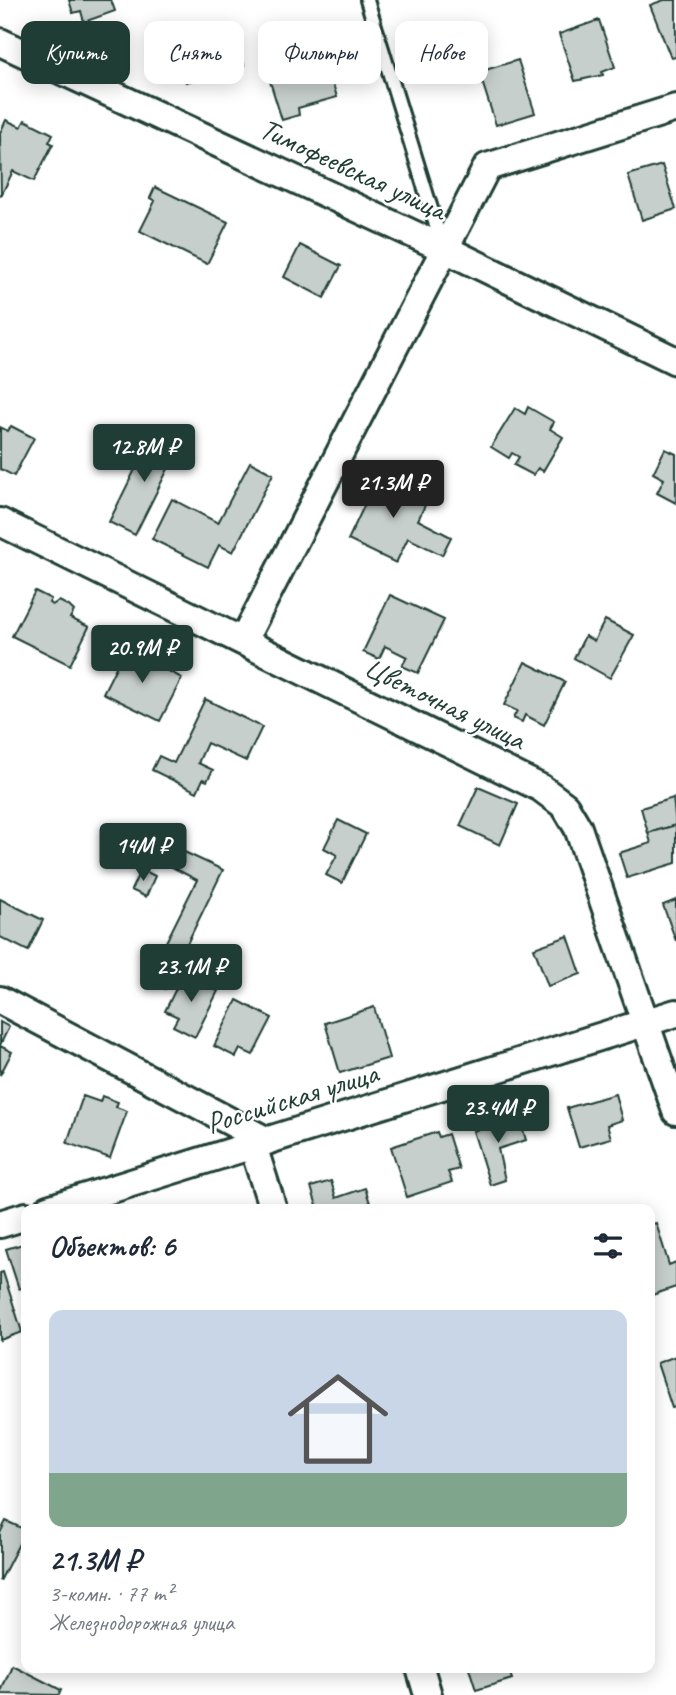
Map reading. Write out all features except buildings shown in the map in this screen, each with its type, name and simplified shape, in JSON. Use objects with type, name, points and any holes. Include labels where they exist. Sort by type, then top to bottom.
[{"type":"street","name":"Тимофеевская улица","points":[[0,42],[443,248],[676,361]]},
{"type":"street","points":[[243,640],[487,167],[676,108]]},
{"type":"street","name":"Цветочная улица","points":[[0,522],[541,788],[565,806],[578,828],[676,1111]]},
{"type":"street","points":[[0,1000],[260,1143],[272,1204]]},
{"type":"street","name":"Российская улица","points":[[64,1204],[676,1013]]},
{"type":"street","points":[[0,1224],[21,1218]]},
{"type":"street","points":[[421,1673],[428,1695]]},
{"type":"lane","points":[[367,0],[443,248]]}]
